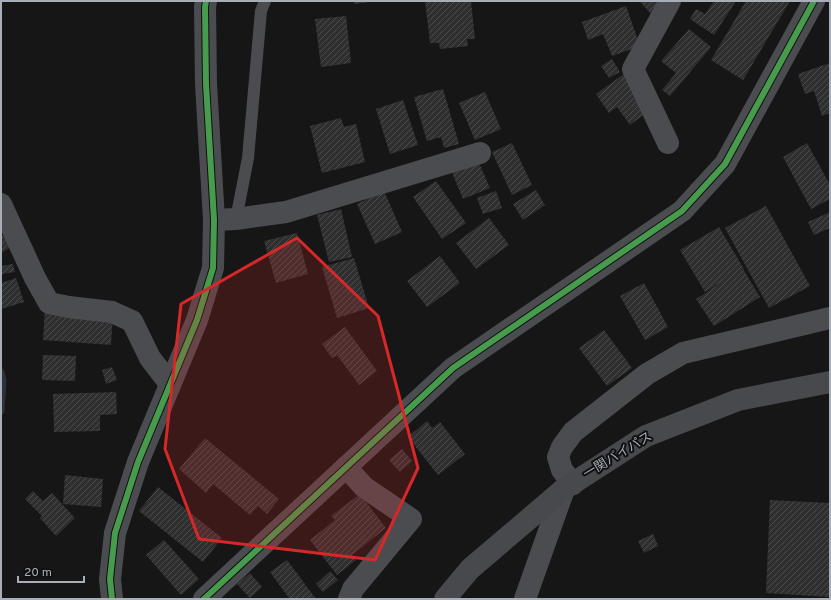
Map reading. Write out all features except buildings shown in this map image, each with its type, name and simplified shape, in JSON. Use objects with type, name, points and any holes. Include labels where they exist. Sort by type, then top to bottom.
[{"type":"highway","name":"一関バイパス","points":[[445,599],[470,569],[569,486],[646,436],[738,400],[830,382]]},
{"type":"street","points":[[112,599],[110,579],[115,533],[138,462],[197,320],[213,268],[214,220],[206,84],[206,1]]},
{"type":"street","points":[[668,143],[633,69],[670,1]]},
{"type":"street","points":[[204,599],[453,368],[682,211],[726,164],[814,1]]},
{"type":"street","points":[[214,220],[236,219],[286,212],[480,153]]},
{"type":"street","points":[[1,204],[35,278],[50,303],[68,307],[112,312],[132,321],[150,358],[170,384]]},
{"type":"street","points":[[526,599],[569,486],[558,457],[562,447],[573,432],[647,374],[683,353],[830,318]]},
{"type":"street","points":[[346,467],[364,487],[412,519],[353,589],[349,599]]},
{"type":"lane","points":[[236,219],[248,158],[261,11],[264,1]]},
{"type":"highlighted area","points":[[297,238],[378,316],[418,468],[375,560],[199,539],[165,449],[181,304]]},
{"type":"waterway","points":[[1,372],[3,380],[1,411]]},
{"type":"cycle path","points":[[112,599],[110,579],[115,533],[138,462],[197,320],[213,268],[214,220],[206,84],[206,1]]},
{"type":"cycle path","points":[[204,599],[453,368],[682,211],[725,164],[814,1]]}]
